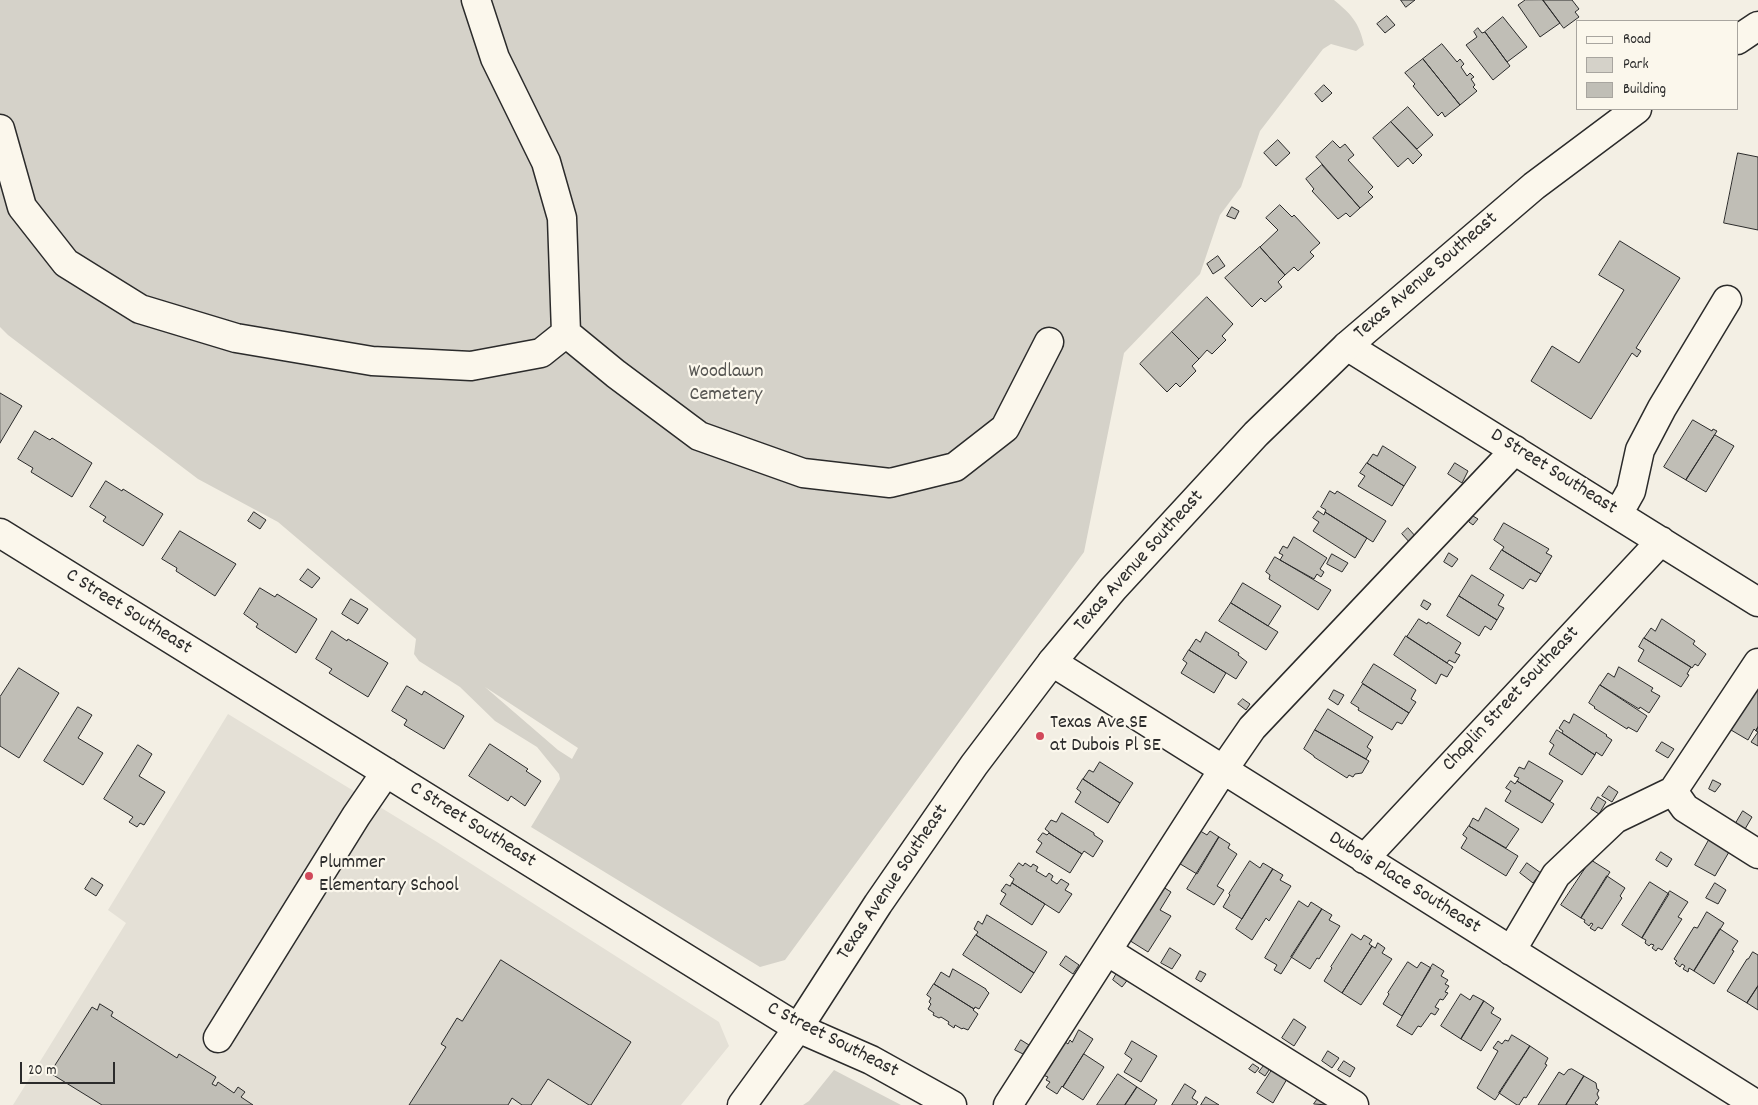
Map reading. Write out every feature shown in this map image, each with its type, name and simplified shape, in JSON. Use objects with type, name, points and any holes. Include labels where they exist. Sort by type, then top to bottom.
[{"type":"street","points":[[476,0],[495,58],[546,162],[562,218],[566,333],[616,374],[699,436],[803,473],[890,483],[955,467],[1005,428],[1049,342]]},
{"type":"street","points":[[1738,39],[1758,26]]},
{"type":"street","name":"Texas Avenue Southeast","points":[[742,1105],[798,1028],[878,904],[974,765],[1052,662],[1113,589],[1256,434],[1347,346],[1534,186],[1635,110]]},
{"type":"street","points":[[0,129],[22,207],[66,263],[140,309],[236,338],[372,361],[471,366],[541,353],[566,333]]},
{"type":"street","points":[[1618,514],[1631,491],[1640,450],[1662,408],[1727,300]]},
{"type":"street","name":"D Street Southeast","points":[[1347,346],[1758,602]]},
{"type":"street","points":[[1008,1105],[1223,770],[1252,728],[1515,450]]},
{"type":"street","name":"C Street Southeast","points":[[0,533],[798,1028],[871,1060],[952,1105]]},
{"type":"street","name":"Chaplin Street Southeast","points":[[1364,859],[1661,541]]},
{"type":"street","name":"Dubois Place Southeast","points":[[1052,662],[1758,1105]]},
{"type":"street","points":[[1511,951],[1556,875],[1615,819],[1673,791],[1758,663]]},
{"type":"street","points":[[218,1038],[356,816],[386,772]]},
{"type":"street","points":[[1673,791],[1685,808],[1758,854]]},
{"type":"street","points":[[1107,951],[1354,1105]]},
{"type":"shaded area","name":"Plummer Elementary School","points":[[228,714],[437,842],[719,1022],[729,1046],[681,1105],[13,1105],[126,923],[108,910]]},
{"type":"green space","name":"Woodlawn Cemetery","points":[[0,0],[1334,0],[1354,19],[1360,30],[1364,45],[1356,51],[1331,44],[1323,49],[1260,131],[1241,187],[1220,215],[1200,274],[1124,353],[1084,552],[785,960],[760,967],[531,827],[560,779],[559,774],[537,747],[495,721],[460,687],[419,661],[414,654],[416,639],[278,522],[198,479],[0,327]],"holes":[[[485,687],[578,748],[572,759],[558,750]]]},
{"type":"green space","points":[[834,1070],[901,1105],[803,1105],[809,1101]]},
{"type":"building","points":[[1401,0],[1415,0],[1406,7]]},
{"type":"building","points":[[1525,0],[1543,0],[1560,23],[1540,37],[1518,5]]},
{"type":"building","points":[[1543,0],[1572,0],[1579,9],[1575,12],[1579,17],[1564,28]]},
{"type":"building","points":[[1387,16],[1395,25],[1385,33],[1377,24]]},
{"type":"building","points":[[1503,17],[1527,47],[1507,62],[1485,32]]},
{"type":"building","points":[[1478,28],[1482,33],[1485,32],[1510,66],[1493,80],[1466,45],[1477,37],[1474,32]]},
{"type":"building","points":[[1442,44],[1457,62],[1460,59],[1464,64],[1461,67],[1467,76],[1470,73],[1474,77],[1471,79],[1475,85],[1473,87],[1477,91],[1460,105],[1423,59]]},
{"type":"building","points":[[1423,59],[1460,105],[1445,117],[1442,112],[1438,116],[1413,86],[1415,84],[1405,73]]},
{"type":"building","points":[[1324,85],[1332,93],[1322,102],[1315,94]]},
{"type":"building","points":[[1408,107],[1433,135],[1417,149],[1391,122]]},
{"type":"building","points":[[1391,122],[1422,155],[1413,164],[1408,158],[1398,167],[1373,138]]},
{"type":"building","points":[[1278,140],[1290,153],[1276,166],[1264,153]]},
{"type":"building","points":[[1333,141],[1340,148],[1345,144],[1354,155],[1348,160],[1373,187],[1368,192],[1373,197],[1360,208],[1316,157]]},
{"type":"building","points":[[1738,153],[1758,157],[1758,230],[1724,223]]},
{"type":"building","points":[[1322,165],[1360,208],[1350,217],[1346,213],[1338,219],[1312,191],[1314,189],[1306,179]]},
{"type":"building","points":[[1280,205],[1292,217],[1294,215],[1320,243],[1310,252],[1314,256],[1298,271],[1294,267],[1285,275],[1260,247],[1278,230],[1266,218]]},
{"type":"building","points":[[1232,207],[1239,211],[1235,219],[1227,216]]},
{"type":"building","points":[[1620,241],[1680,278],[1636,348],[1641,351],[1637,357],[1632,353],[1591,419],[1531,381],[1552,346],[1579,363],[1624,290],[1599,275]]},
{"type":"building","points":[[1260,247],[1285,275],[1278,282],[1282,287],[1265,302],[1261,298],[1252,307],[1225,278]]},
{"type":"building","points":[[1218,256],[1225,266],[1213,274],[1207,264]]},
{"type":"building","points":[[1207,297],[1233,324],[1222,336],[1226,340],[1212,354],[1207,350],[1199,359],[1172,332]]},
{"type":"building","points":[[1172,332],[1199,359],[1192,366],[1196,371],[1180,387],[1176,383],[1167,392],[1140,364]]},
{"type":"building","points":[[0,393],[22,406],[0,443]]},
{"type":"building","points":[[1693,420],[1712,431],[1713,429],[1717,431],[1686,480],[1664,467]]},
{"type":"building","points":[[35,431],[50,440],[52,438],[92,463],[72,497],[31,472],[33,468],[18,459]]},
{"type":"building","points":[[1715,435],[1734,446],[1706,492],[1686,480]]},
{"type":"building","points":[[1383,446],[1416,467],[1404,486],[1367,463],[1373,454],[1377,456]]},
{"type":"building","points":[[1367,463],[1404,486],[1392,506],[1358,486],[1365,476],[1360,473]]},
{"type":"building","points":[[1455,463],[1468,471],[1462,483],[1448,474]]},
{"type":"building","points":[[106,481],[122,491],[123,489],[163,514],[143,546],[103,521],[106,517],[90,507]]},
{"type":"building","points":[[1330,491],[1335,494],[1337,491],[1386,521],[1373,542],[1325,512],[1326,510],[1321,507]]},
{"type":"building","points":[[1318,511],[1324,515],[1325,512],[1367,538],[1355,558],[1313,531],[1319,522],[1313,518]]},
{"type":"building","points":[[254,512],[266,520],[260,529],[248,521]]},
{"type":"building","points":[[1473,516],[1478,519],[1473,525],[1469,522]]},
{"type":"building","points":[[1504,523],[1549,549],[1546,553],[1552,556],[1541,574],[1502,550],[1504,547],[1494,540]]},
{"type":"building","points":[[1408,528],[1417,538],[1411,544],[1402,534]]},
{"type":"building","points":[[180,531],[236,564],[215,596],[176,571],[177,568],[162,559]]},
{"type":"building","points":[[1294,537],[1327,558],[1320,569],[1324,572],[1321,577],[1317,574],[1314,579],[1280,560],[1283,555],[1279,553],[1283,546],[1287,548]]},
{"type":"building","points":[[1502,550],[1541,574],[1536,582],[1530,579],[1523,589],[1490,569]]},
{"type":"building","points":[[1449,553],[1458,559],[1452,567],[1444,562]]},
{"type":"building","points":[[1332,554],[1348,563],[1342,572],[1327,564]]},
{"type":"building","points":[[1275,557],[1331,590],[1318,610],[1269,579],[1270,575],[1266,572]]},
{"type":"building","points":[[308,569],[320,578],[312,588],[300,580]]},
{"type":"building","points":[[1472,575],[1504,595],[1498,605],[1504,608],[1497,620],[1459,596]]},
{"type":"building","points":[[1243,583],[1281,606],[1268,626],[1231,603]]},
{"type":"building","points":[[260,588],[275,597],[277,594],[317,619],[296,653],[256,627],[258,624],[244,614]]},
{"type":"building","points":[[1459,596],[1497,620],[1491,630],[1485,626],[1479,636],[1447,616]]},
{"type":"building","points":[[351,599],[368,609],[358,624],[342,614]]},
{"type":"building","points":[[1424,600],[1431,604],[1427,610],[1421,606]]},
{"type":"building","points":[[1231,603],[1278,632],[1266,650],[1219,621]]},
{"type":"building","points":[[1419,619],[1427,624],[1428,622],[1461,643],[1455,653],[1460,655],[1455,663],[1449,660],[1447,663],[1407,637]]},
{"type":"building","points":[[1662,619],[1695,641],[1693,644],[1706,654],[1698,666],[1695,664],[1692,668],[1644,638],[1651,628],[1655,631]]},
{"type":"building","points":[[332,631],[388,663],[368,697],[329,673],[332,669],[316,659]]},
{"type":"building","points":[[1206,632],[1239,653],[1238,655],[1247,662],[1236,679],[1189,650],[1196,639],[1200,642]]},
{"type":"building","points":[[1406,636],[1453,667],[1447,677],[1441,674],[1436,684],[1394,655]]},
{"type":"building","points":[[1644,638],[1691,667],[1687,674],[1689,675],[1681,687],[1638,661],[1644,650],[1639,647]]},
{"type":"building","points":[[1189,650],[1226,673],[1214,693],[1181,673],[1187,663],[1183,660]]},
{"type":"building","points":[[1374,664],[1416,690],[1411,699],[1416,702],[1409,713],[1362,683]]},
{"type":"building","points":[[1619,667],[1653,688],[1651,691],[1660,696],[1649,713],[1600,685],[1608,673],[1614,677]]},
{"type":"building","points":[[19,668],[59,693],[19,758],[0,746],[0,697]]},
{"type":"building","points":[[1363,684],[1409,713],[1402,724],[1397,722],[1392,730],[1358,710],[1359,708],[1351,703]]},
{"type":"building","points":[[1600,685],[1647,716],[1637,732],[1628,727],[1627,729],[1589,703]]},
{"type":"building","points":[[407,686],[422,695],[424,691],[464,716],[444,749],[404,725],[407,720],[392,711]]},
{"type":"building","points":[[1758,686],[1758,727],[1756,731],[1754,729],[1748,740],[1731,730],[1738,718],[1736,717]]},
{"type":"building","points":[[1334,690],[1344,695],[1338,705],[1329,699]]},
{"type":"building","points":[[1243,699],[1250,704],[1246,710],[1238,704]]},
{"type":"building","points":[[78,707],[92,715],[78,738],[103,753],[83,785],[44,761]]},
{"type":"building","points":[[1328,709],[1373,737],[1367,747],[1371,750],[1366,759],[1315,730]]},
{"type":"building","points":[[1574,714],[1612,740],[1602,756],[1596,752],[1595,755],[1562,733],[1563,731],[1559,728],[1564,720],[1569,723]]},
{"type":"building","points":[[1315,730],[1369,761],[1362,773],[1355,774],[1353,777],[1349,775],[1347,778],[1304,749]]},
{"type":"building","points":[[1557,730],[1595,755],[1582,775],[1549,754],[1554,745],[1550,742]]},
{"type":"building","points":[[1758,732],[1758,746],[1751,742]]},
{"type":"building","points":[[1662,742],[1674,749],[1668,758],[1656,751]]},
{"type":"building","points":[[490,744],[528,769],[526,771],[541,781],[525,806],[511,796],[508,801],[469,776]]},
{"type":"building","points":[[138,745],[152,754],[139,776],[165,792],[144,825],[140,823],[137,827],[129,822],[133,817],[104,799]]},
{"type":"building","points":[[1529,761],[1563,781],[1550,801],[1517,781],[1519,778],[1514,776],[1519,767],[1524,769]]},
{"type":"building","points":[[1100,762],[1133,783],[1120,803],[1083,779],[1089,770],[1093,772]]},
{"type":"building","points":[[1083,779],[1120,803],[1108,823],[1075,802],[1081,792],[1077,789]]},
{"type":"building","points":[[1713,780],[1721,784],[1715,792],[1709,789]]},
{"type":"building","points":[[1511,781],[1515,784],[1517,781],[1554,804],[1542,823],[1505,801],[1511,791],[1506,788]]},
{"type":"building","points":[[1609,786],[1618,792],[1612,802],[1602,796]]},
{"type":"building","points":[[1598,797],[1606,802],[1599,814],[1591,809]]},
{"type":"building","points":[[1486,808],[1519,829],[1506,848],[1469,826],[1473,818],[1478,821]]},
{"type":"building","points":[[1743,811],[1752,817],[1745,829],[1736,823]]},
{"type":"building","points":[[1062,813],[1094,833],[1103,841],[1093,857],[1084,851],[1082,854],[1045,829],[1051,820],[1056,822]]},
{"type":"building","points":[[1469,826],[1518,856],[1506,876],[1461,848],[1467,838],[1463,835]]},
{"type":"building","points":[[1197,829],[1207,835],[1210,831],[1219,837],[1197,874],[1177,862]]},
{"type":"building","points":[[1043,833],[1047,835],[1049,833],[1082,854],[1070,873],[1036,852],[1042,843],[1038,840]]},
{"type":"building","points":[[1219,837],[1230,844],[1228,848],[1237,854],[1217,886],[1224,890],[1214,905],[1187,889]]},
{"type":"building","points":[[1709,840],[1729,852],[1715,876],[1695,865]]},
{"type":"building","points":[[1661,852],[1672,859],[1667,867],[1656,860]]},
{"type":"building","points":[[1591,860],[1610,872],[1581,918],[1561,905]]},
{"type":"building","points":[[1250,861],[1260,868],[1263,863],[1273,869],[1242,919],[1223,907]]},
{"type":"building","points":[[1019,863],[1023,866],[1025,863],[1031,867],[1033,864],[1038,867],[1036,871],[1046,877],[1049,873],[1053,876],[1051,880],[1057,884],[1061,879],[1069,884],[1065,890],[1072,894],[1059,913],[1012,883],[1014,879],[1010,876]]},
{"type":"building","points":[[1527,863],[1541,873],[1533,883],[1520,873]]},
{"type":"building","points":[[1273,869],[1283,875],[1280,880],[1291,886],[1269,921],[1266,918],[1252,940],[1236,929]]},
{"type":"building","points":[[1607,876],[1625,888],[1620,896],[1622,898],[1602,929],[1598,927],[1595,931],[1590,928],[1593,924],[1591,923],[1589,926],[1581,918]]},
{"type":"building","points":[[92,878],[103,885],[96,896],[85,889]]},
{"type":"building","points":[[1650,882],[1669,894],[1642,938],[1622,925]]},
{"type":"building","points":[[1012,883],[1045,904],[1032,925],[1000,904],[1006,894],[1001,891],[1006,884],[1010,886]]},
{"type":"building","points":[[1715,883],[1726,890],[1718,904],[1706,898]]},
{"type":"building","points":[[1160,885],[1171,892],[1160,910],[1171,916],[1148,952],[1124,937]]},
{"type":"building","points":[[1670,891],[1688,902],[1678,917],[1682,919],[1662,950],[1658,948],[1656,951],[1652,948],[1654,945],[1651,944],[1649,946],[1645,943],[1646,940],[1642,938]]},
{"type":"building","points":[[1299,901],[1308,907],[1311,902],[1322,909],[1281,974],[1274,970],[1277,965],[1265,958]]},
{"type":"building","points":[[1322,909],[1332,915],[1329,920],[1340,926],[1319,959],[1317,958],[1310,969],[1291,957]]},
{"type":"building","points":[[1707,912],[1724,923],[1694,971],[1689,968],[1688,972],[1683,969],[1685,966],[1682,964],[1680,967],[1675,963],[1677,961],[1674,959],[1694,927],[1697,928]]},
{"type":"building","points":[[987,915],[1047,952],[1034,973],[976,935],[978,932],[974,929],[978,921],[982,924]]},
{"type":"building","points":[[1720,929],[1738,941],[1714,984],[1694,971]]},
{"type":"building","points":[[1352,934],[1361,940],[1364,935],[1372,940],[1369,944],[1372,946],[1342,993],[1324,981]]},
{"type":"building","points":[[976,935],[1034,973],[1021,993],[963,955]]},
{"type":"building","points":[[1378,943],[1385,948],[1382,953],[1392,959],[1361,1005],[1342,993],[1372,946],[1375,948]]},
{"type":"building","points":[[1170,948],[1181,955],[1172,969],[1161,963]]},
{"type":"building","points":[[1753,952],[1758,955],[1758,986],[1747,1003],[1727,991]]},
{"type":"building","points":[[1066,956],[1079,965],[1073,974],[1060,965]]},
{"type":"building","points":[[501,960],[631,1042],[591,1105],[548,1079],[531,1105],[522,1105],[512,1098],[508,1105],[409,1105],[446,1047],[441,1044],[457,1018],[462,1021]]},
{"type":"building","points":[[1408,962],[1417,968],[1421,962],[1431,968],[1402,1016],[1383,1004]]},
{"type":"building","points":[[1433,964],[1444,971],[1441,976],[1448,980],[1445,984],[1449,986],[1445,992],[1448,993],[1443,1000],[1440,999],[1435,1007],[1439,1009],[1435,1015],[1431,1013],[1421,1027],[1418,1026],[1412,1035],[1397,1026]]},
{"type":"building","points":[[953,969],[986,989],[989,993],[979,1009],[975,1007],[974,1009],[934,984],[941,972],[949,977]]},
{"type":"building","points":[[1118,971],[1129,978],[1122,987],[1113,980]]},
{"type":"building","points":[[1200,971],[1206,974],[1201,982],[1196,979]]},
{"type":"building","points":[[934,984],[974,1009],[978,1014],[968,1030],[955,1025],[954,1028],[941,1017],[933,1015],[934,1013],[928,1009],[931,1004],[929,1002],[931,998],[927,995]]},
{"type":"building","points":[[1758,986],[1758,1010],[1747,1003]]},
{"type":"building","points":[[1461,994],[1470,1000],[1473,995],[1484,1001],[1461,1039],[1441,1026]]},
{"type":"building","points":[[1484,1001],[1494,1008],[1491,1013],[1501,1019],[1481,1051],[1461,1039]]},
{"type":"building","points":[[100,1004],[113,1012],[111,1016],[177,1058],[179,1054],[216,1077],[212,1084],[216,1086],[218,1082],[234,1093],[238,1087],[245,1092],[241,1097],[253,1105],[102,1105],[50,1073],[92,1007],[97,1010]]},
{"type":"building","points":[[1294,1019],[1306,1027],[1294,1046],[1282,1038]]},
{"type":"building","points":[[1079,1030],[1093,1039],[1057,1094],[1046,1087],[1050,1082],[1046,1080],[1048,1077],[1043,1075],[1064,1041],[1068,1044],[1070,1040],[1072,1042]]},
{"type":"building","points":[[1512,1035],[1530,1046],[1495,1100],[1477,1088],[1498,1051],[1493,1048],[1498,1041],[1502,1044],[1505,1040],[1508,1041]]},
{"type":"building","points":[[1021,1040],[1029,1045],[1023,1054],[1015,1050]]},
{"type":"building","points":[[1132,1041],[1157,1056],[1141,1082],[1124,1072],[1132,1059],[1125,1054]]},
{"type":"building","points":[[1530,1046],[1548,1058],[1545,1064],[1547,1065],[1526,1098],[1524,1097],[1519,1105],[1517,1105],[1499,1093]]},
{"type":"building","points":[[1328,1051],[1339,1058],[1332,1068],[1322,1061]]},
{"type":"building","points":[[1084,1054],[1104,1067],[1083,1100],[1063,1087]]},
{"type":"building","points":[[1344,1061],[1355,1068],[1350,1077],[1338,1070]]},
{"type":"building","points":[[1266,1063],[1271,1067],[1265,1076],[1259,1072]]},
{"type":"building","points":[[1253,1064],[1259,1068],[1255,1073],[1249,1069]]},
{"type":"building","points":[[1572,1069],[1584,1076],[1566,1105],[1538,1105],[1559,1072],[1564,1075],[1568,1070]]},
{"type":"building","points":[[1272,1070],[1287,1079],[1273,1103],[1257,1093]]},
{"type":"building","points":[[1118,1074],[1137,1087],[1125,1105],[1097,1105]]},
{"type":"building","points":[[1584,1076],[1596,1083],[1599,1090],[1597,1094],[1599,1098],[1595,1103],[1598,1105],[1566,1105]]},
{"type":"building","points":[[1185,1084],[1196,1091],[1192,1098],[1198,1102],[1196,1105],[1172,1105]]},
{"type":"building","points":[[1137,1087],[1157,1100],[1154,1105],[1125,1105]]},
{"type":"building","points":[[1206,1097],[1219,1105],[1201,1105]]},
{"type":"building","points":[[1319,1097],[1328,1103],[1327,1105],[1314,1104]]},
{"type":"place","name":"Texas Ave SE at Dubois Pl SE","points":[[1040,736]]},
{"type":"place","name":"Plummer Elementary School","points":[[309,876]]}]
